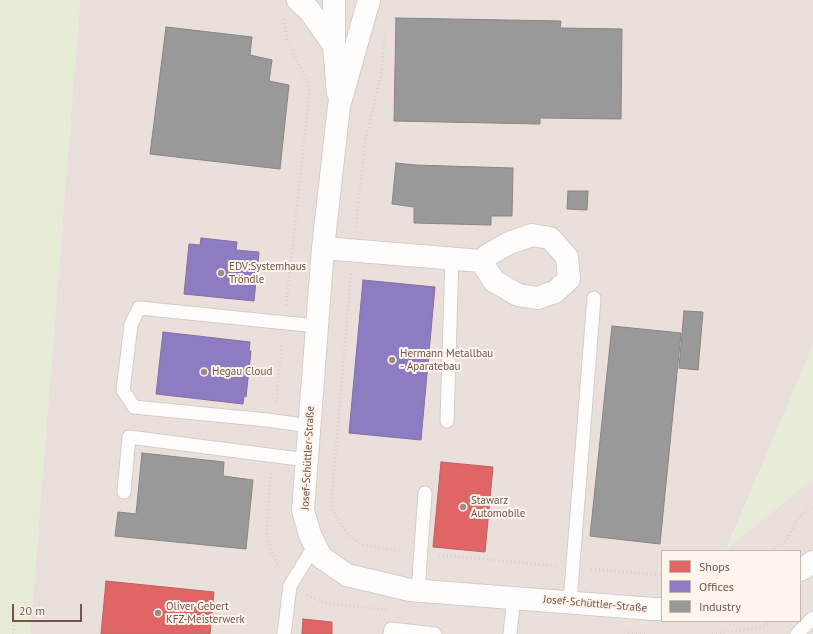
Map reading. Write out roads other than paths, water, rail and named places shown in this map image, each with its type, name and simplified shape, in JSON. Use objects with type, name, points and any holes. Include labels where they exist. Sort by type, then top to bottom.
[{"type":"street","name":"Josef-Schüttler-Straße","points":[[334,0],[334,45],[339,106]]},
{"type":"street","name":"Josef-Schüttler-Straße","points":[[370,0],[339,106],[323,248],[303,510],[310,535],[321,557],[347,575],[410,590],[661,609]]},
{"type":"street","points":[[291,7],[309,10],[334,45]]},
{"type":"street","points":[[323,248],[481,261]]},
{"type":"lane","points":[[447,421],[452,258]]},
{"type":"lane","points":[[570,602],[594,298]]},
{"type":"lane","points":[[310,426],[134,407],[123,390],[130,325],[139,308],[317,326]]},
{"type":"lane","points":[[124,492],[129,437],[307,460]]},
{"type":"lane","points":[[418,590],[425,493]]},
{"type":"lane","points":[[284,634],[290,586],[315,545]]},
{"type":"lane","points":[[510,634],[514,598]]},
{"type":"lane","points":[[797,634],[813,618]]},
{"type":"lane","points":[[390,634],[391,629],[435,634]]},
{"type":"place","name":"EDV:Systemhaus Tröndle","points":[[221,273]]},
{"type":"place","name":"Hermann Metallbau - Aparatebau","points":[[392,360]]},
{"type":"place","name":"Hegau Cloud","points":[[204,372]]},
{"type":"place","name":"Stawarz Automobile","points":[[463,507]]},
{"type":"place","name":"Oliver Gebert KFZ-Meisterwerk","points":[[158,613]]}]
